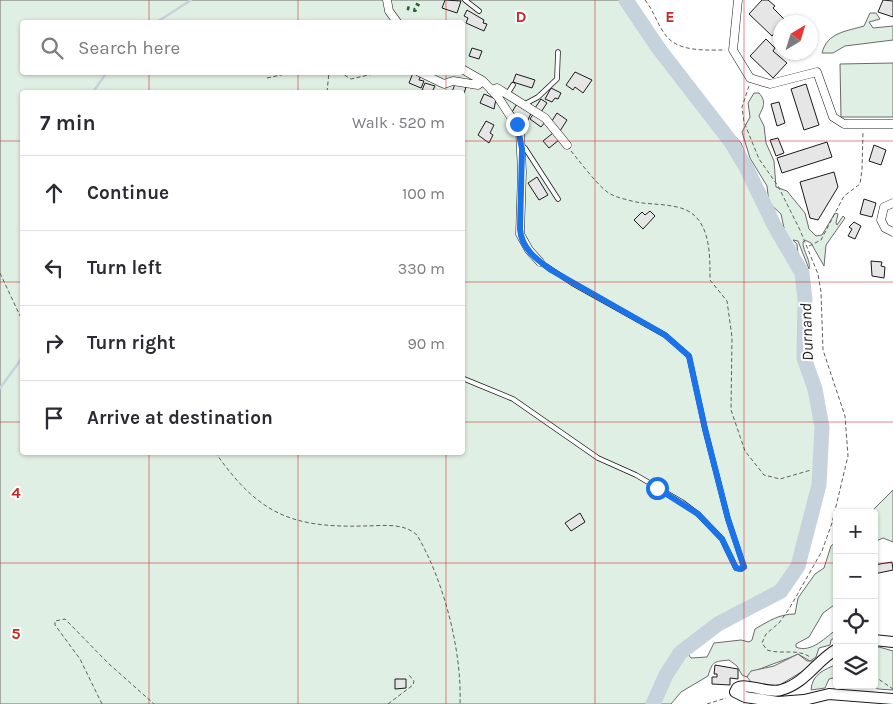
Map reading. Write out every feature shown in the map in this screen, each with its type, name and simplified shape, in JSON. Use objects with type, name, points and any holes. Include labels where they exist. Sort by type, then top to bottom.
[{"type":"street","points":[[387,0],[389,11],[396,20]]},
{"type":"street","points":[[738,0],[733,50],[750,78],[770,84],[816,72],[833,117],[844,124],[893,124]]},
{"type":"street","points":[[465,71],[482,81],[504,103],[517,124],[522,146],[520,234],[528,250],[540,262]]},
{"type":"street","points":[[424,75],[444,84],[453,81],[478,85],[482,81]]},
{"type":"street","points":[[491,90],[497,88],[508,93],[545,118],[567,145]]},
{"type":"street","points":[[893,203],[884,208],[881,220],[885,228],[893,232]]},
{"type":"street","points":[[878,640],[893,642]]},
{"type":"street","points":[[833,652],[803,679],[784,689],[768,691],[742,685],[736,688],[735,692],[738,696],[778,702],[804,700],[830,694],[893,699]]},
{"type":"lane","points":[[465,0],[479,11]]},
{"type":"lane","points":[[525,104],[538,97],[557,79],[558,52]]},
{"type":"lane","points":[[508,93],[512,84]]},
{"type":"lane","points":[[522,146],[539,167],[558,199]]},
{"type":"lane","points":[[465,379],[513,398],[598,458],[636,476],[682,502],[698,514],[722,539],[736,568],[741,569],[744,567],[728,519],[689,356],[665,335],[572,283],[540,262]]},
{"type":"path","points":[[645,0],[668,38],[676,44],[691,48],[733,50]]},
{"type":"path","points":[[268,78],[282,75]]},
{"type":"path","points":[[327,90],[329,75]]},
{"type":"path","points":[[344,75],[351,79],[369,75]]},
{"type":"path","points":[[750,78],[742,107],[744,122],[758,159],[778,186],[808,247],[818,274],[821,292],[822,350],[846,416],[848,456],[822,551],[779,623],[766,634],[762,643],[767,650],[780,654],[796,651],[806,654],[819,663]]},
{"type":"path","points":[[808,247],[821,240],[844,196],[860,184],[863,124]]},
{"type":"path","points":[[567,145],[605,190],[646,205],[677,206],[694,215],[704,228],[710,253],[710,280],[727,301],[732,337],[731,410],[745,451],[764,475],[780,479],[811,470]]},
{"type":"path","points":[[0,272],[20,316]]},
{"type":"path","points":[[216,455],[241,486],[271,511],[286,518],[307,522],[359,526],[393,525],[411,529],[417,535],[439,584],[448,613],[460,674],[460,704]]},
{"type":"path","points":[[102,704],[80,658],[55,625],[59,618],[66,619],[108,663],[154,704]]},
{"type":"path","points":[[388,704],[413,685],[414,681],[409,675]]},
{"type":"path","points":[[878,679],[893,689]]},
{"type":"path","points":[[707,704],[729,697]]},
{"type":"green space","points":[[0,0],[629,0],[647,23],[655,47],[741,143],[764,202],[784,228],[781,214],[769,203],[767,186],[750,158],[742,132],[750,117],[748,103],[754,93],[759,93],[764,104],[759,116],[764,126],[766,143],[774,161],[776,187],[787,191],[805,213],[809,229],[816,236],[822,235],[835,213],[838,214],[837,225],[843,216],[845,218],[826,245],[824,266],[811,243],[805,240],[803,246],[809,262],[809,269],[798,241],[793,240],[797,244],[807,356],[827,428],[801,567],[772,597],[710,631],[686,651],[691,658],[707,657],[714,643],[741,640],[749,642],[752,640],[755,629],[779,617],[795,614],[798,598],[815,574],[824,568],[833,544],[833,606],[823,613],[809,637],[796,644],[796,647],[802,649],[813,646],[833,632],[833,639],[830,645],[819,648],[816,657],[810,661],[798,654],[755,671],[747,677],[742,675],[737,666],[729,660],[717,662],[711,667],[708,676],[681,692],[671,704],[0,704]]},
{"type":"green space","points":[[870,13],[876,13],[880,19],[869,22],[873,28],[893,26],[893,40],[845,46],[833,53],[822,53],[828,41],[833,37],[845,31],[864,26]]},
{"type":"green space","points":[[893,63],[893,117],[841,117],[840,64]]},
{"type":"green space","points":[[893,490],[893,542],[883,538],[878,540],[878,509],[874,509]]},
{"type":"green space","points":[[878,647],[893,651],[893,690],[878,689]]},
{"type":"green space","points":[[833,666],[833,678],[829,679],[825,688],[811,690],[816,676]]},
{"type":"shaded area","points":[[798,654],[807,661],[814,661],[803,671],[778,686],[772,687],[752,683],[747,677],[751,671],[774,666]]},
{"type":"building","points":[[445,0],[461,1],[457,13],[442,8]]},
{"type":"building","points":[[762,0],[768,0],[775,6],[773,8],[780,15],[773,15],[772,36],[749,14]]},
{"type":"building","points":[[883,0],[893,1],[893,17],[878,12]]},
{"type":"building","points":[[467,10],[484,20],[483,23],[487,24],[484,31],[466,23],[468,18],[464,16]]},
{"type":"building","points":[[766,39],[773,46],[773,60],[784,60],[787,63],[773,78],[750,56]]},
{"type":"building","points":[[472,48],[482,51],[479,59],[469,56]]},
{"type":"building","points":[[575,72],[592,80],[583,93],[575,87],[573,90],[566,85]]},
{"type":"building","points":[[516,74],[535,80],[532,88],[513,82]]},
{"type":"building","points":[[412,75],[421,75],[419,80],[424,81],[421,88],[409,83]]},
{"type":"building","points":[[425,83],[435,86],[433,90],[422,90]]},
{"type":"building","points":[[455,84],[466,87],[465,90],[453,90]]},
{"type":"building","points":[[806,84],[819,125],[804,130],[791,89]]},
{"type":"building","points":[[551,88],[561,93],[558,99],[555,98],[552,102],[545,99]]},
{"type":"building","points":[[484,94],[496,99],[494,109],[480,103]]},
{"type":"building","points":[[541,99],[547,103],[541,112],[535,108]]},
{"type":"building","points":[[518,102],[532,111],[527,122],[512,112]]},
{"type":"building","points":[[779,102],[785,123],[777,126],[771,104]]},
{"type":"building","points":[[534,113],[546,121],[541,127],[530,119]]},
{"type":"building","points":[[557,113],[567,120],[560,131],[550,124]]},
{"type":"building","points":[[486,121],[494,125],[490,133],[493,135],[489,143],[478,135]]},
{"type":"building","points":[[553,133],[559,140],[549,148],[543,141]]},
{"type":"building","points":[[778,138],[784,153],[776,156],[770,140]]},
{"type":"building","points":[[827,142],[832,157],[782,173],[777,158]]},
{"type":"building","points":[[874,145],[886,150],[881,165],[869,161]]},
{"type":"building","points":[[834,172],[838,187],[818,220],[810,218],[800,182]]},
{"type":"building","points":[[537,177],[548,195],[539,200],[528,183]]},
{"type":"building","points":[[864,199],[876,203],[872,217],[860,214]]},
{"type":"building","points":[[650,211],[655,216],[643,229],[634,220],[642,212],[645,215]]},
{"type":"building","points":[[854,222],[861,226],[855,239],[848,236],[852,229],[849,227]]},
{"type":"building","points":[[871,261],[882,262],[881,266],[885,267],[884,278],[872,276]]},
{"type":"building","points":[[580,513],[585,522],[571,531],[565,523]]},
{"type":"building","points":[[892,562],[893,570],[878,573],[878,564]]},
{"type":"building","points":[[715,665],[738,669],[738,679],[730,678],[730,685],[712,684],[712,677],[717,677],[717,674],[714,674]]},
{"type":"building","points":[[395,679],[406,679],[406,688],[395,689]]},
{"type":"waterway","points":[[160,20],[191,0]]},
{"type":"waterway","name":"Durnand","points":[[626,0],[659,49],[731,142],[747,169],[774,225],[802,273],[805,300],[804,358],[815,389],[822,427],[819,485],[798,566],[781,591],[718,624],[680,653],[666,675],[653,704]]},
{"type":"waterway","points":[[94,90],[105,75]]},
{"type":"waterway","points":[[0,388],[20,361]]},
{"type":"hedge","points":[[407,8],[415,10],[420,0]]},
{"type":"route","points":[[517,124],[522,142],[520,234],[524,243],[536,259],[551,270],[665,335],[689,356],[728,519],[744,567],[741,569],[736,568],[731,562],[730,553],[722,539],[698,514],[682,502],[657,488]]}]
